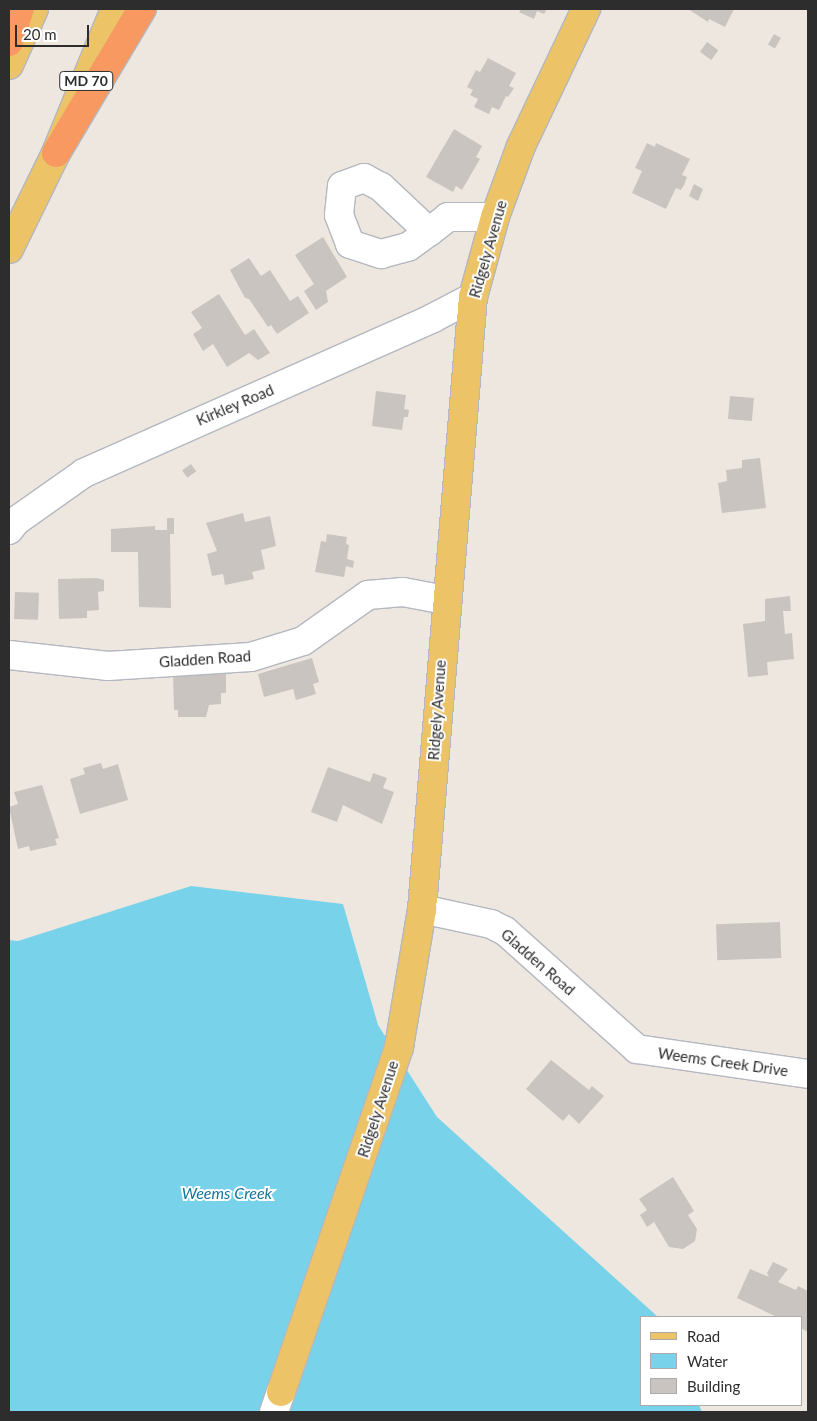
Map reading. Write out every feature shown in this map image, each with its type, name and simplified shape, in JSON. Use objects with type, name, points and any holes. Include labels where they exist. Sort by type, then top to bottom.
[{"type":"highway","points":[[9,42],[20,9]]},
{"type":"highway","points":[[56,152],[142,9]]},
{"type":"main road","points":[[9,65],[34,9]]},
{"type":"main road","name":"MD 70","points":[[9,249],[56,152],[115,9]]},
{"type":"main road","name":"Ridgely Avenue","points":[[278,1402],[399,1047],[422,909],[445,600],[473,297],[495,217],[521,146],[586,9]]},
{"type":"street","points":[[429,232],[448,217],[495,217]]},
{"type":"street","name":"Kirkley Road","points":[[9,530],[16,521],[84,473],[433,318],[473,297]]},
{"type":"street","name":"Gladden Road","points":[[9,655],[108,666],[251,657],[303,642],[368,595],[402,592],[445,600]]},
{"type":"street","name":"Gladden Road","points":[[422,909],[491,924],[505,931],[637,1049]]},
{"type":"street","name":"Weems Creek Drive","points":[[637,1049],[808,1074]]},
{"type":"water","name":"Weems Creek","points":[[191,886],[343,904],[378,1025],[437,1117],[657,1316],[640,1316],[640,1406],[699,1406],[702,1412],[9,1412],[9,940],[18,941]]},
{"type":"building","points":[[521,9],[547,9],[544,14],[537,11],[534,19],[519,12]]},
{"type":"building","points":[[688,9],[734,9],[725,27],[709,19],[708,22]]},
{"type":"building","points":[[774,34],[781,38],[775,48],[768,44]]},
{"type":"building","points":[[707,42],[718,50],[711,60],[700,52]]},
{"type":"building","points":[[488,58],[516,73],[509,86],[514,88],[508,97],[506,96],[499,110],[492,107],[489,114],[474,107],[478,99],[470,95],[473,90],[467,87],[476,70],[480,72]]},
{"type":"building","points":[[454,129],[482,146],[476,157],[480,159],[462,190],[456,186],[453,192],[426,177]]},
{"type":"building","points":[[647,143],[655,147],[656,143],[690,159],[682,175],[687,177],[684,185],[681,190],[676,188],[666,209],[632,193],[642,171],[635,168]]},
{"type":"building","points":[[694,184],[703,189],[698,201],[689,196]]},
{"type":"building","points":[[323,237],[347,277],[326,291],[328,302],[316,310],[304,291],[314,284],[295,255]]},
{"type":"building","points":[[249,258],[261,276],[270,270],[290,301],[298,296],[309,313],[277,334],[271,325],[268,327],[249,299],[245,298],[230,270]]},
{"type":"building","points":[[219,294],[245,335],[254,329],[270,353],[258,360],[249,353],[227,367],[213,344],[203,351],[193,334],[202,328],[191,312]]},
{"type":"building","points":[[376,391],[406,395],[404,409],[409,410],[408,417],[404,417],[402,430],[372,426]]},
{"type":"building","points":[[730,396],[754,398],[752,421],[728,419]]},
{"type":"building","points":[[760,458],[766,508],[722,513],[718,483],[727,481],[726,470],[742,468],[742,460]]},
{"type":"building","points":[[191,464],[196,471],[187,478],[182,470]]},
{"type":"building","points":[[243,513],[245,522],[270,516],[276,546],[261,550],[265,569],[252,572],[254,579],[225,585],[223,574],[212,576],[207,554],[217,551],[206,523]]},
{"type":"building","points":[[167,518],[174,518],[174,534],[170,534],[171,608],[139,607],[138,552],[111,552],[111,529],[155,526],[155,530],[167,530]]},
{"type":"building","points":[[327,534],[347,537],[346,544],[349,545],[347,559],[354,561],[353,568],[346,566],[344,577],[315,572],[321,541],[326,542]]},
{"type":"building","points":[[97,578],[104,580],[104,591],[98,592],[99,610],[87,611],[87,618],[59,619],[58,579]]},
{"type":"building","points":[[15,592],[39,593],[38,620],[14,619]]},
{"type":"building","points":[[790,596],[791,611],[783,611],[785,634],[792,633],[794,659],[767,662],[768,675],[748,677],[743,624],[765,621],[765,599]]},
{"type":"building","points":[[312,658],[319,682],[313,684],[316,694],[296,700],[293,689],[264,697],[258,674]]},
{"type":"building","points":[[226,674],[226,693],[221,693],[221,704],[209,705],[206,717],[178,717],[178,710],[174,710],[173,675]]},
{"type":"building","points":[[101,763],[103,769],[118,764],[128,800],[80,814],[70,779],[85,774],[83,768]]},
{"type":"building","points":[[328,767],[370,782],[373,773],[387,778],[383,788],[394,792],[382,824],[343,805],[337,822],[311,812]]},
{"type":"building","points":[[42,785],[59,838],[55,839],[57,845],[30,851],[29,846],[18,849],[9,807],[18,804],[14,792]]},
{"type":"building","points":[[780,922],[781,958],[717,960],[716,924]]},
{"type":"building","points":[[551,1060],[589,1090],[592,1086],[604,1096],[579,1124],[569,1114],[563,1121],[526,1089]]},
{"type":"building","points":[[673,1177],[694,1211],[688,1215],[697,1229],[695,1241],[683,1249],[669,1247],[654,1222],[647,1227],[640,1215],[647,1210],[639,1199]]},
{"type":"building","points":[[773,1262],[788,1269],[778,1282],[796,1290],[798,1286],[808,1291],[808,1332],[802,1329],[802,1316],[775,1316],[737,1298],[750,1269],[769,1277],[767,1273]]}]
